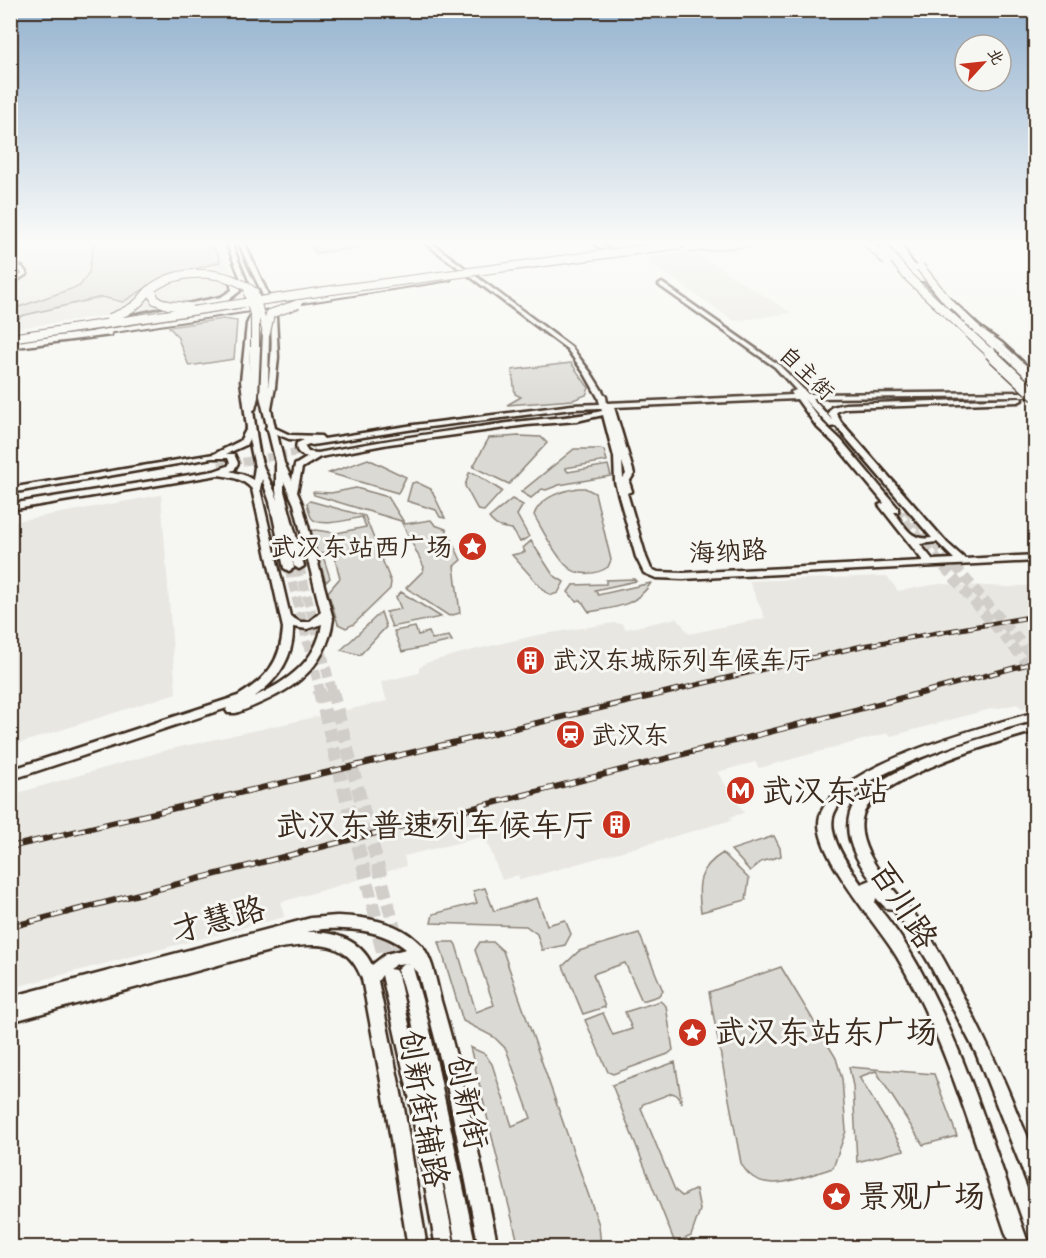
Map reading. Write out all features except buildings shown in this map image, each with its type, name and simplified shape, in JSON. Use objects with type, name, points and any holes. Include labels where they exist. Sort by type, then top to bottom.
[{"type":"highway","points":[[10,338],[108,319],[130,310],[140,301]]},
{"type":"highway","points":[[158,301],[163,304],[191,307],[247,301]]},
{"type":"highway","points":[[92,326],[215,301]]},
{"type":"highway","points":[[250,301],[255,318],[255,347],[253,397],[250,409]]},
{"type":"highway","points":[[10,338],[258,301]]},
{"type":"highway","points":[[10,345],[290,301]]},
{"type":"highway","points":[[24,343],[108,333],[242,312],[294,301]]},
{"type":"highway","points":[[266,333],[270,314],[291,305],[316,301]]},
{"type":"highway","points":[[929,301],[948,315]]},
{"type":"highway","points":[[933,301],[1035,394]]},
{"type":"highway","points":[[944,301],[966,321]]},
{"type":"highway","points":[[947,301],[1035,394]]},
{"type":"main road","points":[[252,301],[254,317],[250,324],[245,381],[259,467],[256,489]]},
{"type":"main road","points":[[10,783],[258,701],[297,676],[312,661],[326,636],[326,613],[294,490],[280,463],[270,428],[263,380],[266,333],[257,301]]},
{"type":"main road","points":[[10,338],[284,301]]},
{"type":"main road","name":"海纳路","points":[[505,301],[569,348],[594,382],[608,409],[630,474],[625,482],[646,556],[652,565],[660,569],[666,571],[927,560],[1035,552]]},
{"type":"main road","name":"自主街","points":[[681,301],[764,361],[806,400],[846,441],[906,510]]},
{"type":"main road","points":[[931,301],[1035,394]]},
{"type":"main road","points":[[946,301],[1025,373],[1035,377]]},
{"type":"main road","points":[[267,409],[272,395],[273,316],[269,303]]},
{"type":"main road","points":[[10,345],[254,305]]},
{"type":"main road","points":[[254,317],[266,314],[273,316]]},
{"type":"main road","points":[[1025,373],[1035,394]]},
{"type":"main road","points":[[294,490],[295,473],[315,447],[453,417],[526,409],[608,409],[806,400],[1015,398],[1035,394]]},
{"type":"main road","points":[[959,558],[937,537],[832,414],[835,409],[846,406],[1035,394]]},
{"type":"main road","name":"自主街","points":[[806,400],[820,425],[838,442],[895,510]]},
{"type":"main road","points":[[270,428],[315,447],[418,438],[577,419],[608,409]]},
{"type":"main road","points":[[838,423],[846,441]]},
{"type":"main road","points":[[820,425],[824,435],[927,560]]},
{"type":"main road","points":[[10,505],[216,464],[239,446],[251,428]]},
{"type":"main road","points":[[280,463],[280,491],[299,566]]},
{"type":"main road","points":[[10,496],[216,464]]},
{"type":"main road","points":[[10,491],[216,464],[251,481],[256,489],[289,640],[282,661],[267,681],[250,694],[213,709],[10,775]]},
{"type":"main road","points":[[259,467],[266,477],[271,493],[289,568]]},
{"type":"main road","points":[[910,538],[927,543],[937,537]]},
{"type":"main road","name":"海纳路","points":[[959,558],[1035,558]]},
{"type":"main road","points":[[286,618],[294,625],[310,626],[322,620],[326,613]]},
{"type":"main road","name":"百川路","points":[[1021,1248],[967,1098],[934,1018],[901,951],[834,854],[826,831],[826,816],[836,799],[844,791],[870,775],[965,737],[1035,716]]},
{"type":"main road","name":"百川路","points":[[1035,727],[989,740],[927,764],[882,786],[861,804],[855,822],[858,848],[914,925],[945,975],[987,1059],[1035,1183]]},
{"type":"main road","points":[[874,912],[865,888],[868,886],[872,886],[914,925]]},
{"type":"main road","name":"才慧路","points":[[10,1004],[310,924],[331,921],[388,930],[402,936],[416,949],[424,968]]},
{"type":"main road","name":"才慧路","points":[[10,1015],[280,941],[308,937],[327,938],[347,945],[366,965],[370,979]]},
{"type":"main road","points":[[370,979],[381,964],[396,956],[411,956],[424,968]]},
{"type":"main road","name":"创新街辅路","points":[[424,968],[436,1010],[489,1248]]},
{"type":"main road","name":"创新街","points":[[446,1248],[418,1100],[398,972],[420,1021],[467,1248]]},
{"type":"main road","name":"创新街辅路","points":[[370,979],[395,1108],[418,1248]]},
{"type":"shaded area","points":[[11,301],[210,301],[11,329]]},
{"type":"shaded area","points":[[37,301],[86,301],[21,316],[11,331],[10,310]]},
{"type":"shaded area","points":[[705,301],[772,301],[792,313],[734,321]]},
{"type":"shaded area","points":[[223,319],[237,321],[234,359],[189,366],[177,336],[169,327]]},
{"type":"shaded area","points":[[571,363],[589,388],[586,395],[573,400],[507,405],[521,397],[515,394],[512,370]]},
{"type":"shaded area","points":[[541,437],[547,443],[509,484],[473,467],[489,438]]},
{"type":"shaded area","points":[[574,449],[604,450],[607,461],[565,468],[568,472],[608,465],[611,476],[542,489],[531,498],[521,492]]},
{"type":"shaded area","points":[[368,459],[406,477],[398,493],[329,473]]},
{"type":"shaded area","points":[[469,473],[474,473],[502,491],[484,511],[478,510],[465,486]]},
{"type":"shaded area","points":[[416,482],[431,489],[445,518],[440,517],[436,510],[407,501],[412,483]]},
{"type":"shaded area","points":[[356,488],[388,497],[405,524],[431,520],[435,525],[446,529],[461,560],[454,566],[460,613],[449,616],[406,588],[423,571],[424,567],[401,521],[314,495],[313,492],[331,493]]},
{"type":"shaded area","points":[[578,488],[585,488],[595,493],[611,560],[608,567],[594,573],[577,572],[568,567],[554,550],[534,515],[546,499]]},
{"type":"shaded area","points":[[161,495],[176,693],[11,746],[11,522]]},
{"type":"shaded area","points":[[512,499],[523,505],[517,515],[529,537],[520,542],[512,529],[497,525],[489,518]]},
{"type":"shaded area","points":[[310,501],[365,516],[391,582],[390,589],[354,624],[346,628],[338,624],[328,592],[340,578],[333,552],[322,553],[330,578],[326,582],[310,531],[337,533],[366,527],[362,517],[327,523],[314,521],[307,503]]},
{"type":"shaded area","points":[[531,541],[553,575],[564,582],[558,593],[552,595],[545,592],[512,555],[525,552],[523,548]]},
{"type":"shaded area","points":[[887,576],[898,591],[939,584],[1010,587],[1035,585],[1035,704],[1022,708],[1017,704],[994,708],[891,736],[888,733],[759,768],[755,762],[717,772],[744,813],[730,817],[732,820],[520,880],[518,875],[502,880],[485,836],[404,856],[406,866],[281,902],[284,917],[11,988],[11,795],[167,750],[387,701],[381,682],[419,673],[419,668],[426,663],[469,651],[538,635],[614,623],[622,624],[626,629],[677,618],[689,634],[765,618],[749,581]]},
{"type":"shaded area","points":[[634,579],[636,581],[595,590],[598,595],[651,583],[638,597],[624,605],[608,609],[589,612],[581,600],[576,601],[568,592],[573,585],[606,584],[606,580]]},
{"type":"shaded area","points":[[401,592],[441,617],[392,627],[386,612],[401,609],[396,597]]},
{"type":"shaded area","points":[[381,612],[386,627],[360,655],[341,650]]},
{"type":"shaded area","points":[[415,627],[418,635],[429,632],[432,639],[449,636],[452,641],[402,652],[394,631]]},
{"type":"shaded area","points":[[774,836],[781,856],[761,862],[750,871],[731,850]]},
{"type":"shaded area","points":[[723,853],[749,879],[746,900],[701,912],[699,893],[701,878],[708,865]]},
{"type":"shaded area","points":[[485,888],[494,911],[537,898],[547,925],[565,920],[571,934],[565,945],[542,950],[537,934],[526,926],[431,923],[433,914],[477,903],[473,891]]},
{"type":"shaded area","points":[[639,933],[663,991],[658,996],[642,1001],[625,963],[593,974],[605,1007],[583,1014],[563,966],[579,951]]},
{"type":"shaded area","points":[[439,942],[454,942],[456,945],[476,1012],[494,1005],[475,950],[480,942],[493,942],[503,951],[599,1225],[601,1247],[519,1247],[470,1047],[485,1054],[492,1064],[512,1126],[531,1118],[506,1049],[494,1037],[463,1021]]},
{"type":"shaded area","points":[[781,967],[836,1058],[842,1079],[846,1131],[833,1168],[795,1180],[770,1183],[749,1174],[741,1163],[709,992]]},
{"type":"shaded area","points":[[660,1001],[666,1006],[673,1050],[668,1054],[613,1074],[608,1072],[585,1020],[603,1013],[613,1035],[632,1029],[625,1012]]},
{"type":"shaded area","points":[[675,1062],[682,1103],[677,1095],[672,1093],[643,1104],[641,1108],[675,1190],[682,1196],[696,1189],[700,1210],[691,1236],[675,1243],[612,1085]]},
{"type":"shaded area","points":[[849,1067],[934,1074],[957,1136],[923,1145],[876,1071],[859,1077],[904,1150],[857,1162],[853,1086]]},
{"type":"tunnel","points":[[219,466],[315,449]]},
{"type":"tunnel","points":[[906,509],[1036,660]]},
{"type":"tunnel","points":[[895,510],[1036,674]]},
{"type":"tunnel","points":[[299,566],[332,691]]},
{"type":"tunnel","points":[[289,568],[320,691]]},
{"type":"tunnel","points":[[319,690],[381,938]]},
{"type":"tunnel","points":[[332,690],[397,938]]},
{"type":"tunnel","points":[[380,936],[388,967]]},
{"type":"tunnel","points":[[397,936],[404,964]]},
{"type":"railway","points":[[671,691],[862,646],[1036,616]]},
{"type":"railway","points":[[928,691],[1036,662]]},
{"type":"railway","points":[[10,847],[677,690]]},
{"type":"railway","points":[[10,927],[933,690]]},
{"type":"place","name":"武汉东站西广场","points":[[473,547]]},
{"type":"place","name":"武汉东城际列车候车厅","points":[[531,660]]},
{"type":"place","name":"武汉东","points":[[570,735]]},
{"type":"place","name":"武汉东站","points":[[740,791]]},
{"type":"place","name":"武汉东普速列车候车厅","points":[[616,825]]},
{"type":"place","name":"武汉东站东广场","points":[[693,1032]]},
{"type":"place","name":"景观广场","points":[[837,1196]]}]
